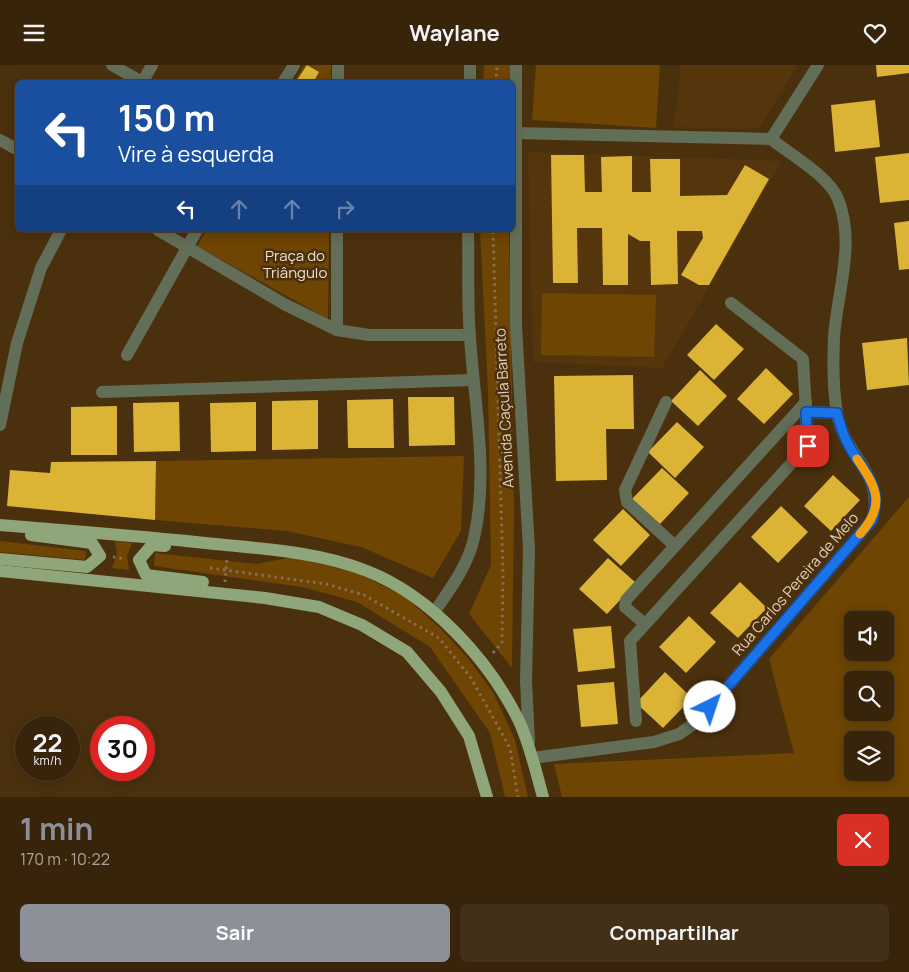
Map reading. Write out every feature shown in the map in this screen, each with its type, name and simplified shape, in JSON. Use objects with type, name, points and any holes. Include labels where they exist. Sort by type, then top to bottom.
[{"type":"main road","points":[[0,525],[299,554],[366,570],[390,581],[435,611],[495,678],[520,723],[531,753],[543,797]]},
{"type":"main road","points":[[0,529],[9,533],[92,543],[100,556],[87,567],[0,559]]},
{"type":"main road","points":[[255,549],[228,552],[152,545],[139,560],[146,575],[240,587],[265,598]]},
{"type":"main road","points":[[0,571],[265,598],[319,607],[362,625],[407,652],[441,692],[469,736],[487,797]]},
{"type":"street","points":[[112,65],[138,80]]},
{"type":"street","points":[[143,80],[152,65]]},
{"type":"street","points":[[285,80],[294,65]]},
{"type":"street","points":[[338,65],[338,80]]},
{"type":"street","points":[[470,65],[470,80]]},
{"type":"street","name":"Avenida Caçula Barreto","points":[[515,99],[516,65]]},
{"type":"street","points":[[515,133],[771,139],[818,65]]},
{"type":"street","name":"Rua Carlos Pereira de Melo","points":[[531,753],[654,742],[679,734],[698,721],[872,520],[876,507],[876,494],[871,479],[842,433],[837,413],[834,338],[845,256],[846,222],[838,197],[826,181],[771,139]]},
{"type":"street","points":[[0,140],[15,148]]},
{"type":"street","name":"Avenida Caçula Barreto","points":[[515,230],[516,326],[529,549],[526,681],[531,753]]},
{"type":"street","points":[[0,425],[17,343],[41,268],[59,232]]},
{"type":"street","points":[[161,232],[284,304],[337,330],[369,335],[470,335]]},
{"type":"street","points":[[127,355],[196,232]]},
{"type":"street","points":[[337,232],[337,330]]},
{"type":"street","name":"Avenida Caçula Barreto","points":[[435,611],[460,575],[474,538],[479,497],[477,427],[470,335],[468,232]]},
{"type":"street","points":[[636,721],[630,641],[808,446],[803,359],[731,303]]},
{"type":"street","points":[[102,392],[452,379],[473,380]]},
{"type":"street","points":[[666,402],[625,490],[627,502],[674,546]]},
{"type":"street","points":[[806,407],[837,413]]},
{"type":"street","points":[[645,624],[626,607],[626,600],[674,546],[806,407]]},
{"type":"path","points":[[496,80],[497,65]]},
{"type":"path","points":[[471,678],[502,642],[503,573],[493,232]]},
{"type":"path","points":[[477,427],[521,427]]},
{"type":"path","points":[[225,585],[228,552]]},
{"type":"shaded area","points":[[681,65],[798,65],[760,127],[744,129],[674,127]]},
{"type":"shaded area","points":[[528,152],[782,161],[662,368],[533,362]]},
{"type":"green space","points":[[304,65],[331,65],[331,80],[296,80]]},
{"type":"green space","points":[[484,65],[511,65],[512,80],[483,80]]},
{"type":"green space","points":[[536,65],[660,65],[656,128],[532,120]]},
{"type":"green space","name":"Praça do Triângulo","points":[[206,232],[329,232],[328,319],[197,246]]},
{"type":"green space","points":[[480,232],[509,232],[514,509],[512,668],[469,614],[491,565],[488,391]]},
{"type":"green space","points":[[542,293],[656,295],[654,357],[541,355]]},
{"type":"green space","points":[[464,456],[461,531],[433,578],[361,547],[286,531],[155,520],[156,461]]},
{"type":"green space","points":[[909,497],[909,797],[562,797],[554,764],[794,753],[769,659]]},
{"type":"green space","points":[[0,541],[86,551],[85,560],[0,552]]},
{"type":"green space","points":[[115,541],[132,543],[127,556],[129,570],[112,568],[117,555]]},
{"type":"green space","points":[[155,553],[256,564],[293,557],[357,573],[404,596],[439,627],[467,657],[493,692],[515,740],[528,797],[505,797],[490,733],[430,647],[357,602],[302,587],[154,566]]},
{"type":"building","points":[[307,65],[319,72],[315,80],[297,80]]},
{"type":"building","points":[[876,65],[909,65],[909,73],[877,77]]},
{"type":"building","points":[[875,100],[880,147],[835,152],[831,105]]},
{"type":"building","points":[[909,153],[909,200],[880,203],[875,157]]},
{"type":"building","points":[[551,155],[584,155],[585,192],[602,192],[601,157],[632,156],[632,192],[651,192],[650,159],[680,159],[680,196],[727,195],[745,165],[769,179],[709,285],[699,285],[681,275],[703,238],[702,231],[677,231],[678,284],[651,285],[650,241],[640,241],[628,234],[628,285],[603,285],[602,228],[577,228],[578,283],[553,283]]},
{"type":"building","points":[[909,221],[909,269],[899,270],[894,223]]},
{"type":"building","points":[[716,324],[744,349],[714,380],[687,355]]},
{"type":"building","points":[[907,338],[909,385],[867,390],[862,343]]},
{"type":"building","points":[[766,368],[793,394],[764,424],[737,399]]},
{"type":"building","points":[[700,370],[727,396],[698,426],[671,401]]},
{"type":"building","points":[[633,375],[634,429],[606,429],[607,480],[556,481],[554,376]]},
{"type":"building","points":[[408,397],[454,397],[455,445],[409,446]]},
{"type":"building","points":[[393,399],[394,448],[348,448],[347,400]]},
{"type":"building","points":[[318,400],[318,449],[272,450],[272,401]]},
{"type":"building","points":[[179,402],[180,451],[134,452],[133,403]]},
{"type":"building","points":[[256,402],[256,451],[211,452],[210,403]]},
{"type":"building","points":[[117,406],[117,455],[71,455],[71,407]]},
{"type":"building","points":[[677,422],[704,447],[675,478],[648,452]]},
{"type":"building","points":[[156,461],[155,520],[7,506],[10,470],[50,473],[51,462]]},
{"type":"building","points":[[662,468],[689,493],[660,524],[632,499]]},
{"type":"building","points":[[833,475],[860,500],[831,531],[804,506]]},
{"type":"building","points":[[781,506],[808,532],[778,563],[751,537]]},
{"type":"building","points":[[623,509],[650,535],[621,566],[593,540]]},
{"type":"building","points":[[608,558],[636,583],[607,614],[579,589]]},
{"type":"building","points":[[740,582],[767,608],[738,638],[710,613]]},
{"type":"building","points":[[689,616],[716,642],[686,673],[659,647]]},
{"type":"building","points":[[611,626],[615,668],[578,672],[573,629]]},
{"type":"building","points":[[665,672],[692,698],[663,728],[636,703]]},
{"type":"building","points":[[614,682],[618,724],[581,727],[577,685]]},
{"type":"slow traffic","points":[[857,459],[871,479],[876,494],[876,507],[872,520],[860,534]]},
{"type":"route","points":[[710,707],[872,520],[876,507],[876,494],[871,479],[842,433],[837,413],[806,412],[808,446]]}]
